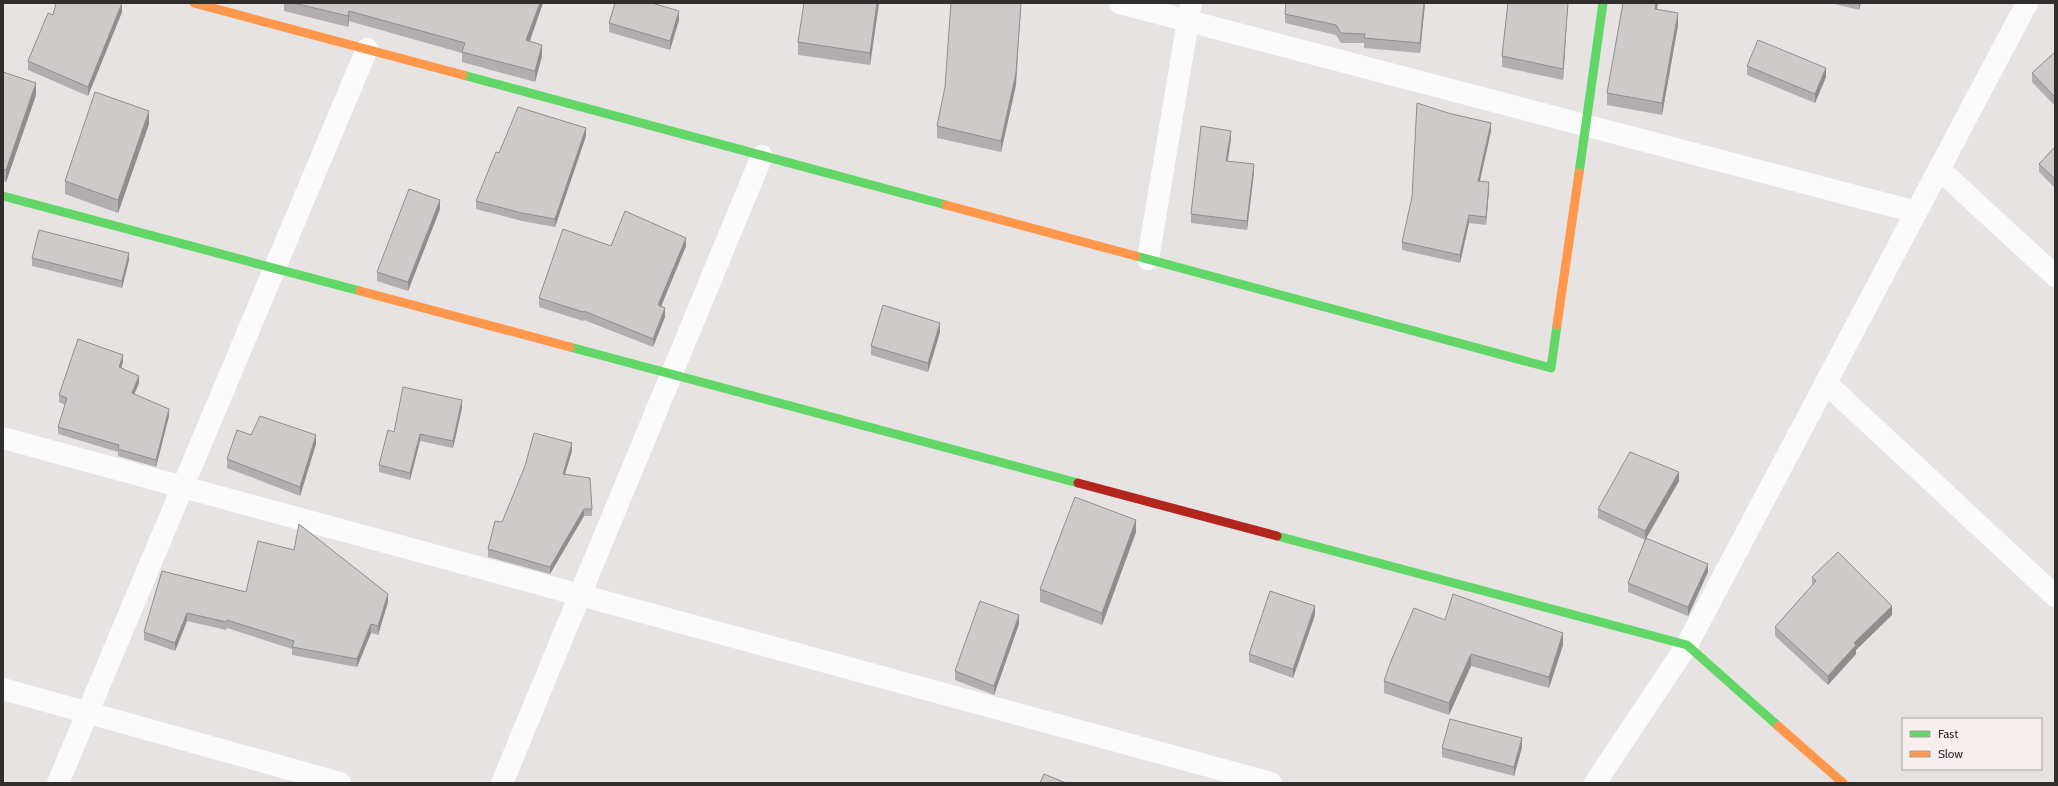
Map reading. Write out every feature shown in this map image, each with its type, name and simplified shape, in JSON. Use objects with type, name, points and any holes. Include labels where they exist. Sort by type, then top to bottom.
[{"type":"street","points":[[194,3],[1551,368],[1603,3]]},
{"type":"street","points":[[1120,3],[1189,12],[1586,125],[1916,212]]},
{"type":"street","points":[[1595,783],[1687,645],[2027,3]]},
{"type":"street","points":[[1148,259],[1189,12]]},
{"type":"street","points":[[58,783],[367,50]]},
{"type":"street","points":[[502,783],[762,156]]},
{"type":"street","points":[[1939,169],[2055,276]]},
{"type":"street","points":[[3,196],[1687,645],[1843,783]]},
{"type":"street","points":[[1826,383],[2055,596]]},
{"type":"street","points":[[3,438],[1271,783]]},
{"type":"street","points":[[3,689],[340,783]]},
{"type":"building","points":[[56,3],[122,3],[88,87],[28,61],[48,13],[53,15]]},
{"type":"building","points":[[293,3],[540,3],[526,40],[542,45],[535,71],[462,52],[465,43],[349,11],[348,16]]},
{"type":"building","points":[[615,3],[652,3],[679,11],[670,41],[609,23]]},
{"type":"building","points":[[804,3],[877,3],[870,53],[798,42]]},
{"type":"building","points":[[951,3],[1021,3],[1016,73],[1001,141],[937,126],[945,87]]},
{"type":"building","points":[[1286,3],[1424,3],[1420,43],[1364,38],[1365,34],[1341,33],[1336,25],[1285,14]]},
{"type":"building","points":[[1508,3],[1568,3],[1563,69],[1502,56]]},
{"type":"building","points":[[1623,3],[1656,3],[1655,9],[1678,13],[1662,103],[1607,93]]},
{"type":"building","points":[[1758,40],[1826,68],[1815,94],[1747,66]]},
{"type":"building","points":[[2055,52],[2055,97],[2032,73]]},
{"type":"building","points":[[3,72],[36,83],[6,170],[3,169]]},
{"type":"building","points":[[95,92],[149,111],[118,200],[65,181]]},
{"type":"building","points":[[1417,103],[1448,113],[1491,123],[1478,181],[1489,182],[1486,217],[1469,215],[1460,255],[1402,242],[1412,197]]},
{"type":"building","points":[[518,107],[586,128],[555,219],[522,213],[476,201],[496,152],[499,153]]},
{"type":"building","points":[[1201,126],[1231,131],[1226,161],[1254,164],[1247,221],[1191,214]]},
{"type":"building","points":[[2055,147],[2055,179],[2039,164]]},
{"type":"building","points":[[409,189],[440,200],[408,282],[377,272]]},
{"type":"building","points":[[625,211],[686,238],[658,305],[665,308],[653,339],[584,311],[583,312],[539,298],[563,229],[611,246]]},
{"type":"building","points":[[39,230],[129,253],[122,281],[32,258]]},
{"type":"building","points":[[883,305],[940,323],[928,363],[871,346]]},
{"type":"building","points":[[78,339],[123,355],[119,367],[139,376],[132,393],[169,409],[156,460],[118,449],[119,445],[58,427],[67,398],[59,395]]},
{"type":"building","points":[[403,387],[462,400],[453,441],[420,434],[410,473],[379,465],[388,430],[394,432]]},
{"type":"building","points":[[260,416],[316,435],[300,487],[227,459],[237,430],[251,435]]},
{"type":"building","points":[[534,433],[572,443],[563,474],[590,478],[592,509],[584,509],[550,567],[488,549],[495,521],[502,522],[525,466]]},
{"type":"building","points":[[1630,452],[1679,472],[1645,531],[1598,509]]},
{"type":"building","points":[[1075,497],[1136,520],[1102,613],[1040,589]]},
{"type":"building","points":[[299,524],[388,594],[378,626],[371,624],[357,659],[292,647],[294,641],[227,620],[226,622],[187,613],[175,643],[144,632],[162,571],[246,592],[258,541],[294,550]]},
{"type":"building","points":[[1646,538],[1708,564],[1688,607],[1628,583]]},
{"type":"building","points":[[1838,552],[1892,606],[1854,643],[1856,645],[1828,676],[1775,627],[1816,581],[1812,577]]},
{"type":"building","points":[[1270,591],[1315,606],[1293,669],[1249,654]]},
{"type":"building","points":[[1453,594],[1563,633],[1549,677],[1471,654],[1449,703],[1384,681],[1414,608],[1445,620]]},
{"type":"building","points":[[980,601],[1019,615],[994,686],[955,671]]},
{"type":"building","points":[[1450,719],[1522,738],[1514,767],[1442,748]]},
{"type":"building","points":[[1044,774],[1066,783],[1040,783]]},
{"type":"traffic: fast","points":[[1579,173],[1603,3]]},
{"type":"traffic: fast","points":[[463,75],[946,205]]},
{"type":"traffic: fast","points":[[3,196],[360,291]]},
{"type":"traffic: fast","points":[[1136,256],[1551,368],[1557,325]]},
{"type":"traffic: fast","points":[[570,347],[1078,483]]},
{"type":"traffic: fast","points":[[1277,536],[1687,645],[1778,726]]},
{"type":"traffic: slow","points":[[194,3],[463,75]]},
{"type":"traffic: slow","points":[[1557,325],[1579,173]]},
{"type":"traffic: slow","points":[[946,205],[1136,256]]},
{"type":"traffic: slow","points":[[360,291],[570,347]]},
{"type":"traffic: slow","points":[[1778,726],[1843,783]]},
{"type":"traffic: jam","points":[[1078,483],[1277,536]]}]
